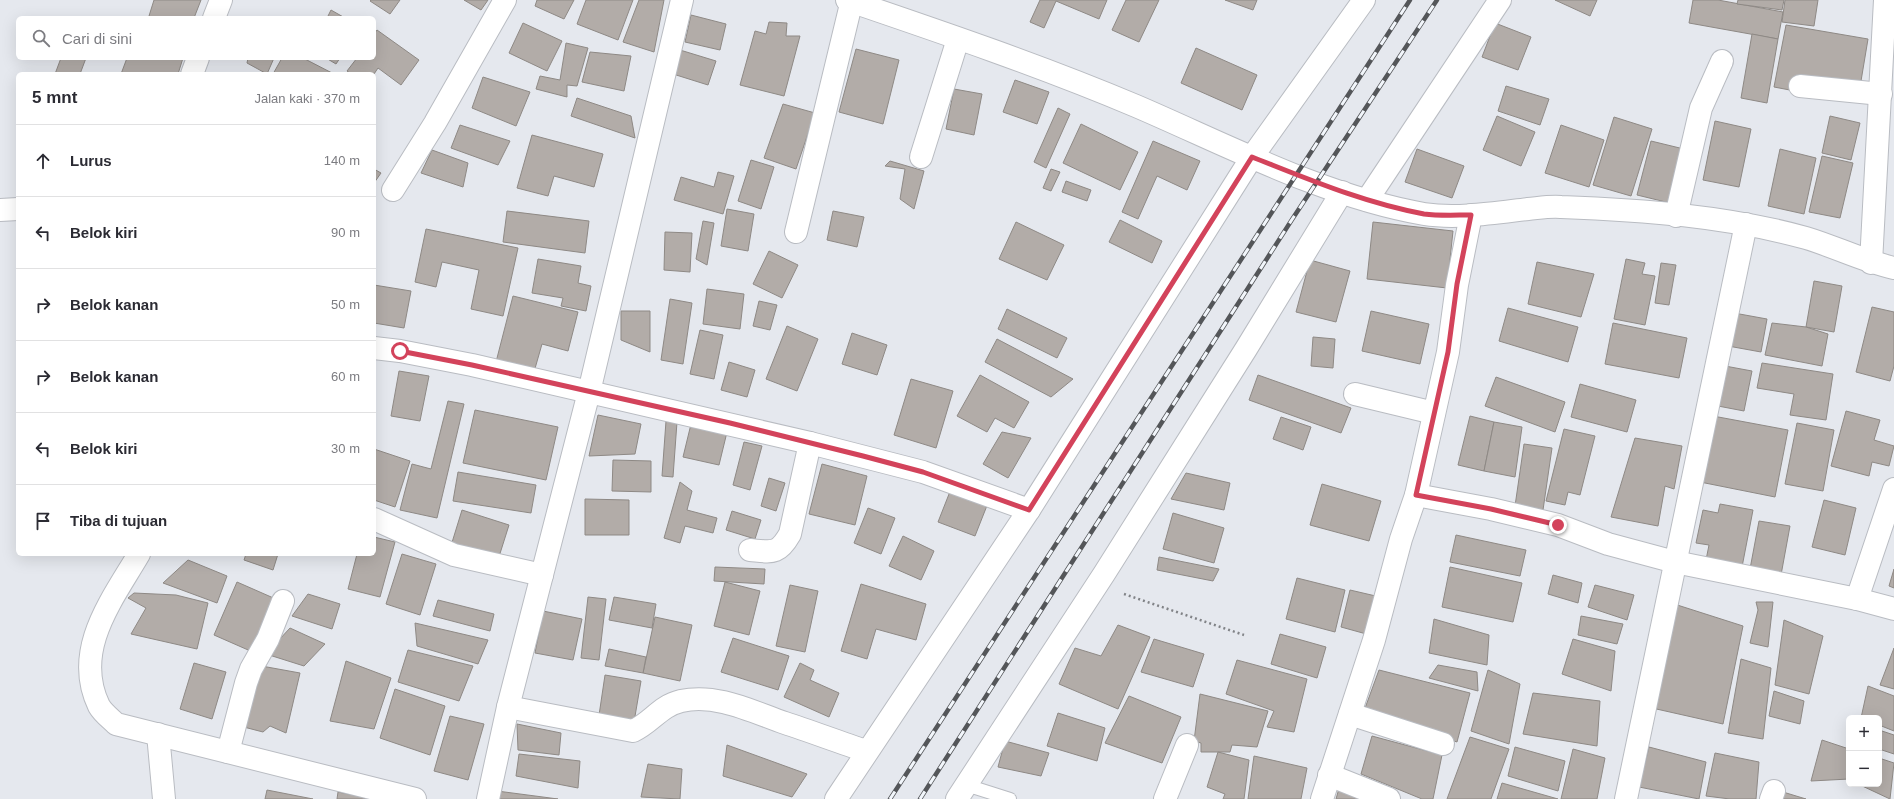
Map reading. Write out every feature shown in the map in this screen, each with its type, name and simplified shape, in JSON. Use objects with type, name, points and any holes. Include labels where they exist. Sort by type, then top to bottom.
[{"type":"street","points":[[215,16],[221,0]]},
{"type":"street","points":[[393,190],[436,124],[505,0]]},
{"type":"street","points":[[488,799],[508,707],[589,392],[682,0]]},
{"type":"street","points":[[836,799],[866,751],[1029,510],[1252,157],[1364,0]]},
{"type":"street","points":[[1367,200],[1500,0]]},
{"type":"street","points":[[1871,263],[1885,0]]},
{"type":"street","points":[[796,232],[850,1],[1039,67],[1109,95],[1252,157],[1342,192],[1367,200],[1426,214],[1471,215],[1557,206],[1676,216],[1746,224],[1807,239],[1871,263],[1894,268]]},
{"type":"street","points":[[921,157],[958,39]]},
{"type":"street","points":[[193,72],[197,60]]},
{"type":"street","points":[[1676,216],[1702,108],[1722,61]]},
{"type":"street","points":[[1800,86],[1880,94]]},
{"type":"street","points":[[962,792],[1097,585],[1246,349],[1342,192]]},
{"type":"street","points":[[0,210],[16,209]]},
{"type":"street","points":[[1322,799],[1374,640],[1401,539],[1416,495],[1448,352],[1457,284],[1471,215]]},
{"type":"street","points":[[1626,799],[1746,224]]},
{"type":"street","points":[[376,348],[400,351],[465,364],[810,442],[923,472],[1029,510]]},
{"type":"street","points":[[1355,394],[1434,413]]},
{"type":"street","points":[[750,550],[771,552],[783,546],[790,534],[810,442]]},
{"type":"street","points":[[1857,599],[1894,489]]},
{"type":"street","points":[[1416,495],[1491,509],[1558,525],[1608,544],[1675,562],[1857,599],[1894,609]]},
{"type":"street","points":[[376,520],[454,555],[542,575]]},
{"type":"street","points":[[138,556],[107,606],[93,639],[90,665],[93,687],[100,707],[116,724],[416,799]]},
{"type":"street","points":[[228,752],[251,669],[268,639],[283,600]]},
{"type":"street","points":[[508,707],[633,731],[642,726],[664,707],[682,700],[709,699],[734,704],[866,751]]},
{"type":"street","points":[[1350,714],[1443,744]]},
{"type":"street","points":[[158,734],[164,799]]},
{"type":"street","points":[[1165,799],[1187,745]]},
{"type":"street","points":[[1329,775],[1390,799]]},
{"type":"lane","points":[[962,792],[1010,799]]},
{"type":"path","points":[[1097,585],[1244,635]]},
{"type":"building","points":[[154,0],[201,0],[195,16],[149,16]]},
{"type":"building","points":[[400,0],[390,14],[370,1]]},
{"type":"building","points":[[464,0],[488,0],[481,10]]},
{"type":"building","points":[[537,0],[574,0],[564,19],[535,6]]},
{"type":"building","points":[[586,0],[633,0],[618,40],[577,24]]},
{"type":"building","points":[[639,0],[664,0],[654,52],[623,42]]},
{"type":"building","points":[[1040,0],[1107,0],[1099,19],[1056,1],[1044,28],[1030,22]]},
{"type":"building","points":[[1126,0],[1159,0],[1139,42],[1112,30]]},
{"type":"building","points":[[1225,0],[1257,0],[1253,10]]},
{"type":"building","points":[[1555,0],[1597,0],[1590,16]]},
{"type":"building","points":[[1693,0],[1718,0],[1783,12],[1778,39],[1689,23]]},
{"type":"building","points":[[1738,0],[1784,0],[1782,10],[1737,4]]},
{"type":"building","points":[[1785,0],[1818,0],[1814,26],[1782,22]]},
{"type":"building","points":[[331,10],[342,16],[328,16]]},
{"type":"building","points":[[691,15],[726,24],[720,50],[685,42]]},
{"type":"building","points":[[769,22],[787,23],[786,36],[800,36],[784,96],[740,85],[755,31],[766,34]]},
{"type":"building","points":[[523,23],[562,41],[547,71],[509,53]]},
{"type":"building","points":[[1495,23],[1531,37],[1518,70],[1482,57]]},
{"type":"building","points":[[1786,25],[1868,39],[1860,87],[1795,91],[1774,87]]},
{"type":"building","points":[[377,30],[419,60],[401,85],[378,68],[375,72],[347,71],[355,60],[376,60]]},
{"type":"building","points":[[1752,34],[1778,39],[1767,103],[1741,98]]},
{"type":"building","points":[[566,43],[588,48],[577,86],[567,85],[567,97],[536,89],[540,76],[560,80]]},
{"type":"building","points":[[1196,48],[1257,75],[1242,110],[1181,83]]},
{"type":"building","points":[[856,49],[899,60],[883,124],[839,112]]},
{"type":"building","points":[[680,50],[716,61],[708,85],[673,74]]},
{"type":"building","points":[[590,52],[631,56],[624,91],[582,82]]},
{"type":"building","points":[[60,60],[85,60],[81,72],[56,72]]},
{"type":"building","points":[[126,60],[182,60],[179,72],[122,72]]},
{"type":"building","points":[[248,60],[273,60],[268,72],[263,72],[247,63]]},
{"type":"building","points":[[281,60],[307,60],[330,72],[274,72]]},
{"type":"building","points":[[329,60],[339,60],[336,64]]},
{"type":"building","points":[[483,77],[530,92],[516,126],[472,108]]},
{"type":"building","points":[[1015,80],[1049,92],[1037,124],[1003,112]]},
{"type":"building","points":[[1506,86],[1549,99],[1540,125],[1498,111]]},
{"type":"building","points":[[954,89],[982,94],[974,135],[946,129]]},
{"type":"building","points":[[577,98],[631,116],[635,138],[571,116]]},
{"type":"building","points":[[783,104],[815,113],[796,169],[764,158]]},
{"type":"building","points":[[1058,108],[1070,114],[1046,168],[1034,162]]},
{"type":"building","points":[[1497,116],[1535,132],[1521,166],[1483,150]]},
{"type":"building","points":[[1830,116],[1860,123],[1851,160],[1822,153]]},
{"type":"building","points":[[1614,117],[1652,129],[1631,196],[1593,185]]},
{"type":"building","points":[[1715,121],[1751,129],[1739,187],[1703,180]]},
{"type":"building","points":[[1081,124],[1138,152],[1120,190],[1063,163]]},
{"type":"building","points":[[460,125],[510,141],[498,165],[451,148]]},
{"type":"building","points":[[1561,125],[1604,140],[1589,187],[1545,173]]},
{"type":"building","points":[[532,135],[603,154],[594,187],[554,176],[548,196],[517,188]]},
{"type":"building","points":[[1153,141],[1200,161],[1187,190],[1157,176],[1138,219],[1122,212]]},
{"type":"building","points":[[1651,141],[1688,150],[1674,204],[1637,195]]},
{"type":"building","points":[[1417,149],[1464,166],[1452,198],[1405,182]]},
{"type":"building","points":[[1780,149],[1816,158],[1804,214],[1768,206]]},
{"type":"building","points":[[432,150],[468,163],[463,187],[421,173]]},
{"type":"building","points":[[1822,156],[1853,163],[1840,218],[1809,212]]},
{"type":"building","points":[[751,160],[774,167],[761,209],[738,201]]},
{"type":"building","points":[[890,161],[924,171],[914,209],[900,199],[905,169],[885,166]]},
{"type":"building","points":[[1051,169],[1060,172],[1051,191],[1043,188]]},
{"type":"building","points":[[376,170],[381,173],[376,180]]},
{"type":"building","points":[[718,172],[734,176],[723,214],[674,200],[681,177],[714,187]]},
{"type":"building","points":[[1066,181],[1091,190],[1087,201],[1062,192]]},
{"type":"building","points":[[727,209],[754,214],[748,251],[721,246]]},
{"type":"building","points":[[507,211],[589,221],[585,253],[503,242]]},
{"type":"building","points":[[833,211],[864,217],[857,247],[827,240]]},
{"type":"building","points":[[1120,220],[1162,241],[1152,263],[1109,242]]},
{"type":"building","points":[[703,221],[714,223],[707,265],[696,259]]},
{"type":"building","points":[[1016,222],[1064,245],[1047,280],[999,259]]},
{"type":"building","points":[[1373,222],[1453,231],[1447,288],[1367,279]]},
{"type":"building","points":[[426,229],[518,248],[503,316],[471,309],[479,270],[442,262],[436,287],[415,282]]},
{"type":"building","points":[[665,232],[692,233],[690,272],[664,270]]},
{"type":"building","points":[[769,251],[798,265],[782,298],[753,284]]},
{"type":"building","points":[[538,259],[581,266],[578,283],[591,286],[586,311],[561,306],[563,298],[532,293]]},
{"type":"building","points":[[1626,259],[1645,263],[1642,274],[1655,276],[1645,325],[1614,319]]},
{"type":"building","points":[[1310,260],[1350,271],[1336,322],[1296,312]]},
{"type":"building","points":[[1537,262],[1594,274],[1581,317],[1528,304]]},
{"type":"building","points":[[1661,263],[1676,265],[1669,305],[1655,303]]},
{"type":"building","points":[[1814,281],[1842,286],[1834,332],[1806,327]]},
{"type":"building","points":[[376,285],[411,291],[404,328],[376,323]]},
{"type":"building","points":[[707,289],[744,294],[740,329],[703,324]]},
{"type":"building","points":[[513,296],[578,312],[568,351],[542,344],[534,372],[496,362]]},
{"type":"building","points":[[670,299],[692,303],[683,364],[661,360]]},
{"type":"building","points":[[759,301],[777,305],[770,330],[753,326]]},
{"type":"building","points":[[1872,307],[1894,312],[1894,366],[1890,381],[1856,372]]},
{"type":"building","points":[[1508,308],[1578,327],[1568,362],[1499,341]]},
{"type":"building","points":[[1007,309],[1067,338],[1057,358],[998,329]]},
{"type":"building","points":[[621,311],[650,311],[650,352],[621,340]]},
{"type":"building","points":[[1371,311],[1429,324],[1420,364],[1362,351]]},
{"type":"building","points":[[1734,313],[1767,319],[1761,352],[1728,346]]},
{"type":"building","points":[[1613,323],[1687,338],[1679,378],[1605,364]]},
{"type":"building","points":[[1772,323],[1806,327],[1828,334],[1822,366],[1765,355]]},
{"type":"building","points":[[787,326],[818,339],[797,391],[766,379]]},
{"type":"building","points":[[700,330],[723,335],[714,379],[690,374]]},
{"type":"building","points":[[852,333],[887,345],[877,375],[842,364]]},
{"type":"building","points":[[1313,337],[1335,339],[1333,368],[1311,366]]},
{"type":"building","points":[[997,339],[1073,379],[1051,397],[985,362]]},
{"type":"building","points":[[729,362],[755,370],[747,397],[721,390]]},
{"type":"building","points":[[1762,363],[1833,374],[1826,420],[1790,415],[1794,394],[1757,388]]},
{"type":"building","points":[[1725,366],[1752,371],[1744,411],[1718,406]]},
{"type":"building","points":[[399,371],[429,376],[420,421],[391,416]]},
{"type":"building","points":[[980,375],[1029,402],[1014,428],[995,418],[987,432],[957,416]]},
{"type":"building","points":[[1258,375],[1351,408],[1341,433],[1249,400]]},
{"type":"building","points":[[1496,377],[1565,402],[1555,432],[1485,406]]},
{"type":"building","points":[[911,379],[953,391],[936,448],[894,435]]},
{"type":"building","points":[[1580,384],[1636,400],[1627,432],[1571,417]]},
{"type":"building","points":[[448,401],[464,404],[437,518],[400,510],[412,464],[431,469]]},
{"type":"building","points":[[475,410],[558,427],[546,480],[463,463]]},
{"type":"building","points":[[1846,411],[1880,420],[1874,440],[1894,446],[1889,466],[1872,462],[1869,476],[1831,466]]},
{"type":"building","points":[[598,415],[641,424],[635,454],[589,456]]},
{"type":"building","points":[[1470,416],[1494,422],[1484,471],[1458,465]]},
{"type":"building","points":[[1713,416],[1788,430],[1775,497],[1700,482]]},
{"type":"building","points":[[1281,417],[1311,427],[1303,450],[1273,439]]},
{"type":"building","points":[[692,420],[728,428],[719,465],[683,457]]},
{"type":"building","points":[[666,421],[677,422],[673,477],[662,476]]},
{"type":"building","points":[[1494,422],[1522,427],[1515,477],[1484,471]]},
{"type":"building","points":[[1797,423],[1834,430],[1823,491],[1785,484]]},
{"type":"building","points":[[1564,429],[1595,436],[1580,495],[1568,492],[1565,505],[1546,501]]},
{"type":"building","points":[[1002,432],[1031,438],[1008,478],[983,464]]},
{"type":"building","points":[[1635,438],[1682,446],[1674,489],[1665,486],[1658,526],[1611,517]]},
{"type":"building","points":[[744,442],[762,446],[750,490],[733,485]]},
{"type":"building","points":[[1524,444],[1552,448],[1543,510],[1515,506]]},
{"type":"building","points":[[376,450],[410,461],[395,507],[376,501]]},
{"type":"building","points":[[613,460],[651,461],[651,492],[612,491]]},
{"type":"building","points":[[822,464],[867,476],[855,525],[809,514]]},
{"type":"building","points":[[458,472],[536,485],[531,513],[453,501]]},
{"type":"building","points":[[1186,473],[1230,483],[1224,510],[1171,499]]},
{"type":"building","points":[[769,478],[785,483],[776,511],[761,506]]},
{"type":"building","points":[[680,482],[692,491],[687,510],[717,518],[713,533],[685,526],[680,543],[664,538]]},
{"type":"building","points":[[1322,484],[1381,501],[1369,541],[1310,525]]},
{"type":"building","points":[[951,489],[988,503],[975,536],[938,522]]},
{"type":"building","points":[[585,499],[629,500],[629,535],[585,535]]},
{"type":"building","points":[[1824,500],[1856,508],[1845,555],[1812,547]]},
{"type":"building","points":[[1720,504],[1753,510],[1742,567],[1706,560],[1709,545],[1696,543],[1703,510],[1718,513]]},
{"type":"building","points":[[868,508],[895,518],[881,554],[854,543]]},
{"type":"building","points":[[462,510],[509,525],[497,563],[450,549]]},
{"type":"building","points":[[732,511],[761,520],[755,539],[726,530]]},
{"type":"building","points":[[1173,513],[1224,528],[1214,563],[1163,549]]},
{"type":"building","points":[[1759,521],[1790,526],[1781,575],[1750,569]]},
{"type":"building","points":[[1456,535],[1526,550],[1520,576],[1450,562]]},
{"type":"building","points":[[903,536],[934,551],[921,580],[889,566]]},
{"type":"building","points":[[376,537],[395,542],[380,597],[348,589],[356,556],[376,556]]},
{"type":"building","points":[[402,554],[436,564],[420,615],[386,604]]},
{"type":"building","points":[[245,556],[277,556],[273,570],[244,560]]},
{"type":"building","points":[[1159,557],[1219,569],[1213,581],[1157,570]]},
{"type":"building","points":[[188,560],[227,576],[217,603],[163,583]]},
{"type":"building","points":[[715,567],[765,569],[764,584],[714,581]]},
{"type":"building","points":[[1450,567],[1522,583],[1513,622],[1442,607]]},
{"type":"building","points":[[1894,569],[1894,588],[1889,586]]},
{"type":"building","points":[[1553,575],[1582,583],[1578,603],[1548,594]]},
{"type":"building","points":[[1297,578],[1345,590],[1335,632],[1286,619]]},
{"type":"building","points":[[237,582],[278,600],[255,653],[214,635]]},
{"type":"building","points":[[725,582],[760,591],[749,635],[714,626]]},
{"type":"building","points":[[861,584],[926,604],[916,640],[876,629],[867,659],[841,651]]},
{"type":"building","points":[[790,585],[818,591],[805,652],[776,646]]},
{"type":"building","points":[[1595,585],[1634,595],[1627,620],[1588,607]]},
{"type":"building","points":[[1350,590],[1380,597],[1370,635],[1341,627]]},
{"type":"building","points":[[134,593],[176,595],[208,603],[197,649],[131,634],[146,608],[128,598]]},
{"type":"building","points":[[308,594],[340,604],[332,629],[292,616]]},
{"type":"building","points":[[588,597],[606,599],[599,660],[581,658]]},
{"type":"building","points":[[614,597],[656,604],[652,628],[609,620]]},
{"type":"building","points":[[438,600],[494,614],[490,631],[433,616]]},
{"type":"building","points":[[1756,602],[1773,602],[1768,647],[1750,643],[1758,610]]},
{"type":"building","points":[[1671,603],[1743,626],[1723,724],[1652,708]]},
{"type":"building","points":[[543,611],[582,619],[573,660],[535,653]]},
{"type":"building","points":[[1581,616],[1623,624],[1617,644],[1578,635]]},
{"type":"building","points":[[655,617],[692,625],[680,681],[643,673]]},
{"type":"building","points":[[1434,619],[1489,635],[1487,665],[1429,653]]},
{"type":"building","points":[[1784,620],[1823,636],[1809,694],[1775,685]]},
{"type":"building","points":[[415,623],[488,640],[478,664],[417,646]]},
{"type":"building","points":[[1118,625],[1150,637],[1118,709],[1059,684],[1075,648],[1101,656]]},
{"type":"building","points":[[290,628],[325,644],[304,666],[266,654]]},
{"type":"building","points":[[1280,634],[1326,647],[1317,678],[1271,664]]},
{"type":"building","points":[[733,638],[789,656],[778,690],[721,672]]},
{"type":"building","points":[[1154,639],[1204,654],[1193,687],[1141,672]]},
{"type":"building","points":[[1573,639],[1615,651],[1611,691],[1562,674]]},
{"type":"building","points":[[1894,648],[1894,689],[1880,685]]},
{"type":"building","points":[[609,649],[646,657],[643,673],[605,666]]},
{"type":"building","points":[[408,650],[473,666],[459,701],[398,682]]},
{"type":"building","points":[[1741,659],[1771,668],[1763,739],[1728,733]]},
{"type":"building","points":[[1237,660],[1307,679],[1294,732],[1267,727],[1274,711],[1226,694]]},
{"type":"building","points":[[346,661],[391,678],[374,729],[330,721]]},
{"type":"building","points":[[194,663],[226,672],[212,719],[180,709]]},
{"type":"building","points":[[800,663],[814,670],[810,680],[839,693],[829,717],[784,697]]},
{"type":"building","points":[[256,665],[300,673],[286,733],[270,726],[263,732],[236,725]]},
{"type":"building","points":[[1438,665],[1477,672],[1478,691],[1429,678]]},
{"type":"building","points":[[1379,670],[1470,693],[1457,742],[1364,711]]},
{"type":"building","points":[[1488,670],[1520,684],[1509,744],[1471,731]]},
{"type":"building","points":[[605,675],[641,681],[633,728],[598,722]]},
{"type":"building","points":[[1868,686],[1894,696],[1894,731],[1882,726],[1882,715],[1862,715]]},
{"type":"building","points":[[395,689],[445,706],[430,755],[380,738]]},
{"type":"building","points":[[1774,691],[1804,701],[1800,724],[1769,716]]},
{"type":"building","points":[[1533,693],[1600,701],[1597,746],[1523,734]]},
{"type":"building","points":[[1200,694],[1268,711],[1257,747],[1232,745],[1230,752],[1201,752],[1201,743],[1194,741]]},
{"type":"building","points":[[1129,696],[1181,717],[1162,763],[1105,743]]},
{"type":"building","points":[[1058,713],[1105,728],[1097,761],[1047,746]]},
{"type":"building","points":[[450,716],[484,724],[468,780],[434,771]]},
{"type":"building","points":[[517,724],[561,733],[559,755],[518,750]]},
{"type":"building","points":[[1882,731],[1894,735],[1894,754],[1882,750]]},
{"type":"building","points":[[1372,736],[1442,755],[1433,799],[1422,799],[1361,774]]},
{"type":"building","points":[[1470,737],[1509,749],[1491,799],[1447,799]]},
{"type":"building","points":[[1822,740],[1846,748],[1846,779],[1811,781]]},
{"type":"building","points":[[1005,741],[1049,753],[1041,776],[998,767]]},
{"type":"building","points":[[727,745],[807,774],[792,797],[723,776]]},
{"type":"building","points":[[1515,747],[1565,761],[1558,791],[1508,776]]},
{"type":"building","points":[[1649,747],[1706,762],[1699,799],[1639,787]]},
{"type":"building","points":[[1573,749],[1605,758],[1597,799],[1561,799]]},
{"type":"building","points":[[1218,752],[1249,760],[1244,799],[1223,799],[1225,794],[1207,787]]},
{"type":"building","points":[[1715,753],[1759,762],[1756,799],[1730,799],[1706,796]]},
{"type":"building","points":[[519,754],[580,761],[578,788],[516,776]]},
{"type":"building","points":[[1254,756],[1307,768],[1301,799],[1248,799]]},
{"type":"building","points":[[1882,759],[1894,763],[1890,799],[1864,787],[1882,787]]},
{"type":"building","points":[[648,764],[682,769],[680,799],[641,797]]},
{"type":"building","points":[[1502,783],[1558,799],[1497,799]]},
{"type":"building","points":[[1340,785],[1380,799],[1336,799]]},
{"type":"building","points":[[267,790],[313,799],[265,799]]},
{"type":"building","points":[[497,791],[558,799],[495,799]]},
{"type":"building","points":[[338,792],[365,797],[365,799],[337,799]]},
{"type":"building","points":[[1783,792],[1806,799],[1781,799]]},
{"type":"railway","points":[[890,799],[1410,0]]},
{"type":"railway","points":[[920,799],[1293,218],[1437,0]]},
{"type":"route","points":[[400,351],[472,365],[810,442],[923,472],[1029,510],[1252,157],[1316,183],[1367,200],[1426,214],[1471,215],[1457,284],[1448,352],[1416,495],[1491,509],[1558,525]]}]
